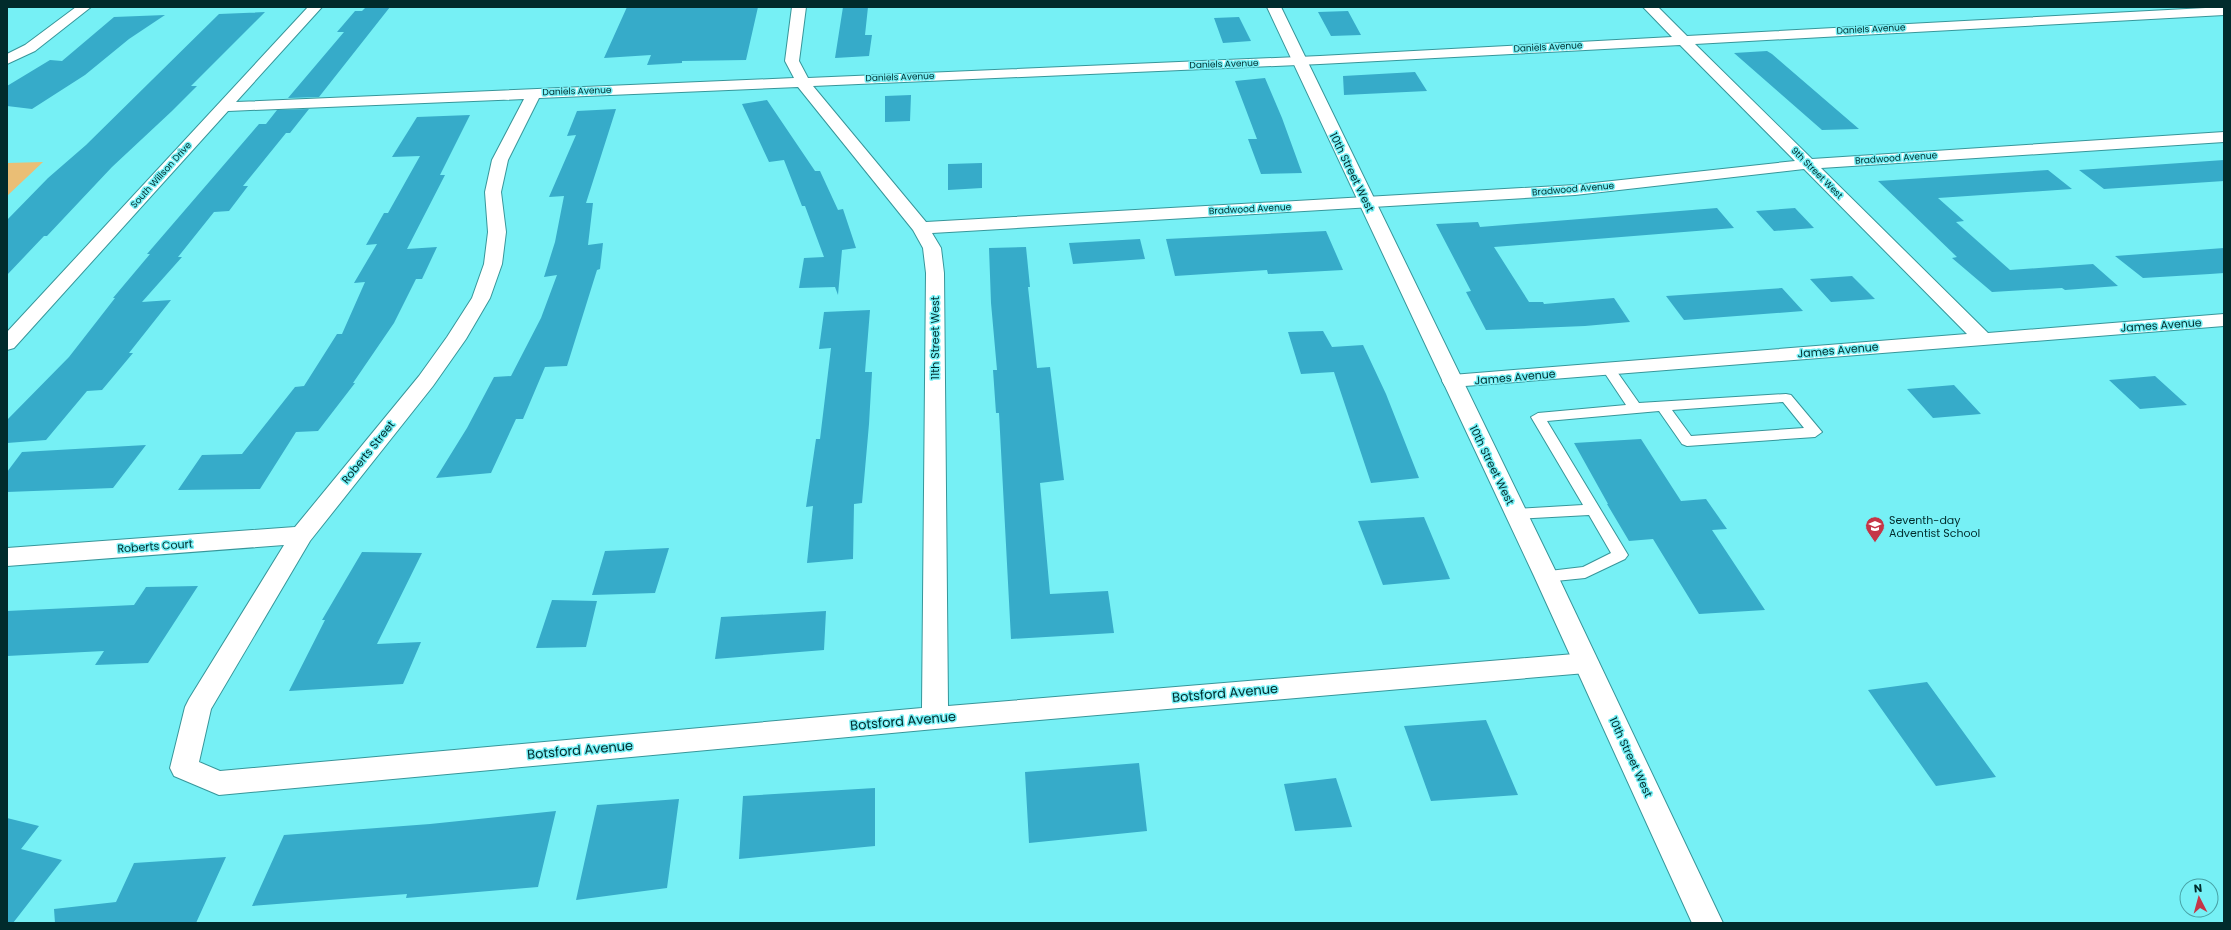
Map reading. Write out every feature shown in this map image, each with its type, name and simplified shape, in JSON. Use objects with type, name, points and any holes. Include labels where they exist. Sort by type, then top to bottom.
[{"type":"street","points":[[7,60],[30,48],[84,7]]},
{"type":"street","name":"South Willson Drive","points":[[7,344],[315,7]]},
{"type":"street","name":"11th Street West","points":[[799,7],[792,61],[802,81],[808,91],[921,228],[932,248],[935,274],[935,718]]},
{"type":"street","name":"10th Street West","points":[[1274,7],[1546,576],[1708,923]]},
{"type":"street","name":"9th Street West","points":[[1650,7],[1959,317],[1983,339]]},
{"type":"street","name":"Daniels Avenue","points":[[224,107],[1299,60],[2224,10]]},
{"type":"street","name":"Roberts Street","points":[[219,782],[184,768],[198,707],[302,536],[426,381],[456,339],[481,298],[493,264],[497,232],[493,192],[500,160],[534,93]]},
{"type":"street","name":"Bradwood Avenue","points":[[921,228],[1575,190],[1808,164],[2224,137]]},
{"type":"street","name":"James Avenue","points":[[1452,382],[2224,320]]},
{"type":"street","name":"Roberts Court","points":[[7,557],[302,536]]},
{"type":"street","name":"Botsford Avenue","points":[[219,782],[935,718],[1586,663]]},
{"type":"lane","points":[[1608,369],[1635,408]]},
{"type":"lane","points":[[1546,576],[1585,572],[1620,555],[1538,417],[1635,408],[1662,406],[1786,398],[1815,432],[1687,441],[1662,406]]},
{"type":"lane","points":[[1516,514],[1592,510]]},
{"type":"shaded area","points":[[43,162],[7,196],[7,163]]},
{"type":"building","points":[[366,7],[390,7],[319,97],[288,98],[344,32],[337,32],[355,11],[362,11]]},
{"type":"building","points":[[627,7],[758,7],[746,60],[682,61],[682,63],[647,65],[651,55],[604,58]]},
{"type":"building","points":[[843,7],[868,7],[865,35],[872,35],[869,56],[835,58]]},
{"type":"building","points":[[1348,11],[1361,35],[1331,36],[1318,12]]},
{"type":"building","points":[[265,12],[191,86],[197,86],[112,167],[47,236],[44,236],[7,275],[7,220],[48,178],[86,145],[219,14]]},
{"type":"building","points":[[165,15],[129,39],[85,75],[32,109],[7,106],[7,86],[50,60],[62,61],[114,17]]},
{"type":"building","points":[[1239,17],[1251,41],[1223,43],[1214,18]]},
{"type":"building","points":[[1767,51],[1859,129],[1822,130],[1734,53]]},
{"type":"building","points":[[1415,72],[1427,91],[1344,95],[1343,76]]},
{"type":"building","points":[[1265,78],[1282,118],[1302,173],[1261,174],[1248,139],[1257,139],[1235,81]]},
{"type":"building","points":[[911,95],[910,121],[885,122],[885,96]]},
{"type":"building","points":[[767,100],[815,171],[820,171],[838,210],[843,209],[856,248],[842,250],[838,295],[835,287],[799,288],[804,258],[824,257],[805,206],[802,206],[784,160],[769,162],[742,104]]},
{"type":"building","points":[[309,109],[290,133],[286,133],[243,186],[248,186],[229,211],[214,212],[178,257],[182,257],[142,302],[171,300],[129,353],[133,353],[102,390],[87,391],[46,440],[7,443],[7,420],[69,357],[115,298],[113,298],[150,254],[147,254],[259,124],[266,124],[277,110]]},
{"type":"building","points":[[616,109],[586,203],[593,203],[588,245],[603,243],[600,269],[597,270],[567,366],[545,367],[523,419],[516,419],[491,473],[436,478],[467,428],[494,377],[511,376],[541,318],[557,275],[544,277],[555,242],[564,196],[549,197],[576,135],[567,136],[577,111]]},
{"type":"building","points":[[470,115],[440,175],[445,175],[407,249],[437,247],[422,279],[416,279],[394,323],[353,383],[355,383],[318,431],[296,432],[260,489],[178,490],[202,455],[242,454],[295,387],[304,386],[337,334],[342,334],[365,282],[354,283],[377,244],[366,245],[384,213],[388,213],[420,156],[392,157],[417,117]]},
{"type":"building","points":[[2224,160],[2224,181],[2104,189],[2079,170]]},
{"type":"building","points":[[982,163],[982,188],[948,190],[948,164]]},
{"type":"building","points":[[2048,170],[2072,189],[1938,198],[1964,221],[1956,222],[2010,270],[2093,264],[2118,286],[2065,290],[2062,288],[1992,292],[1952,258],[1957,257],[1878,181]]},
{"type":"building","points":[[1717,208],[1734,228],[1494,247],[1529,302],[1543,302],[1544,304],[1614,298],[1630,322],[1585,326],[1486,330],[1466,292],[1471,291],[1436,224],[1478,222],[1480,227]]},
{"type":"building","points":[[1795,208],[1814,228],[1774,231],[1756,211]]},
{"type":"building","points":[[1326,231],[1343,270],[1268,274],[1267,270],[1175,276],[1166,239]]},
{"type":"building","points":[[1140,239],[1145,259],[1073,264],[1069,243]]},
{"type":"building","points":[[1026,247],[1030,287],[1028,287],[1037,368],[1050,367],[1064,480],[1040,483],[1050,594],[1108,591],[1114,633],[1011,639],[999,413],[996,413],[993,370],[997,370],[991,303],[989,248]]},
{"type":"building","points":[[2224,248],[2224,273],[2143,278],[2115,256]]},
{"type":"building","points":[[1852,276],[1875,299],[1831,302],[1810,279]]},
{"type":"building","points":[[1782,288],[1803,311],[1684,320],[1666,296]]},
{"type":"building","points":[[870,310],[865,372],[872,372],[869,424],[862,503],[854,504],[853,559],[807,563],[813,506],[806,507],[816,439],[820,439],[831,348],[819,349],[824,312]]},
{"type":"building","points":[[1323,331],[1332,347],[1363,345],[1386,394],[1419,478],[1371,483],[1334,372],[1301,374],[1288,332]]},
{"type":"building","points":[[2155,376],[2187,405],[2140,409],[2109,380]]},
{"type":"building","points":[[1954,385],[1981,414],[1933,418],[1907,389]]},
{"type":"building","points":[[1641,439],[1681,501],[1706,499],[1727,529],[1712,530],[1765,610],[1699,614],[1653,539],[1629,541],[1574,443]]},
{"type":"building","points":[[146,445],[113,488],[7,492],[7,472],[22,452]]},
{"type":"building","points":[[1424,517],[1450,579],[1383,585],[1358,521]]},
{"type":"building","points":[[669,548],[655,593],[592,595],[605,551]]},
{"type":"building","points":[[362,552],[422,553],[377,644],[421,642],[403,684],[289,691],[325,620],[322,620]]},
{"type":"building","points":[[198,586],[148,663],[95,665],[104,651],[7,656],[7,611],[134,605],[146,587]]},
{"type":"building","points":[[552,600],[597,601],[586,647],[536,648]]},
{"type":"building","points":[[826,611],[824,650],[715,659],[721,617]]},
{"type":"building","points":[[1927,682],[1996,777],[1936,786],[1868,690]]},
{"type":"building","points":[[1486,720],[1518,795],[1431,801],[1404,726]]},
{"type":"building","points":[[1139,763],[1147,831],[1029,843],[1025,772]]},
{"type":"building","points":[[1336,778],[1352,827],[1295,831],[1284,784]]},
{"type":"building","points":[[875,788],[875,846],[739,859],[743,796]]},
{"type":"building","points":[[679,799],[667,888],[576,900],[597,805]]},
{"type":"building","points":[[556,811],[538,887],[406,898],[407,894],[252,906],[284,835],[430,824]]},
{"type":"building","points":[[7,818],[39,826],[21,849],[62,860],[13,923],[7,923]]},
{"type":"building","points":[[226,857],[196,923],[55,923],[54,909],[116,902],[134,863]]},
{"type":"place","name":"Seventh-day Adventist School","points":[[1875,543]]}]
